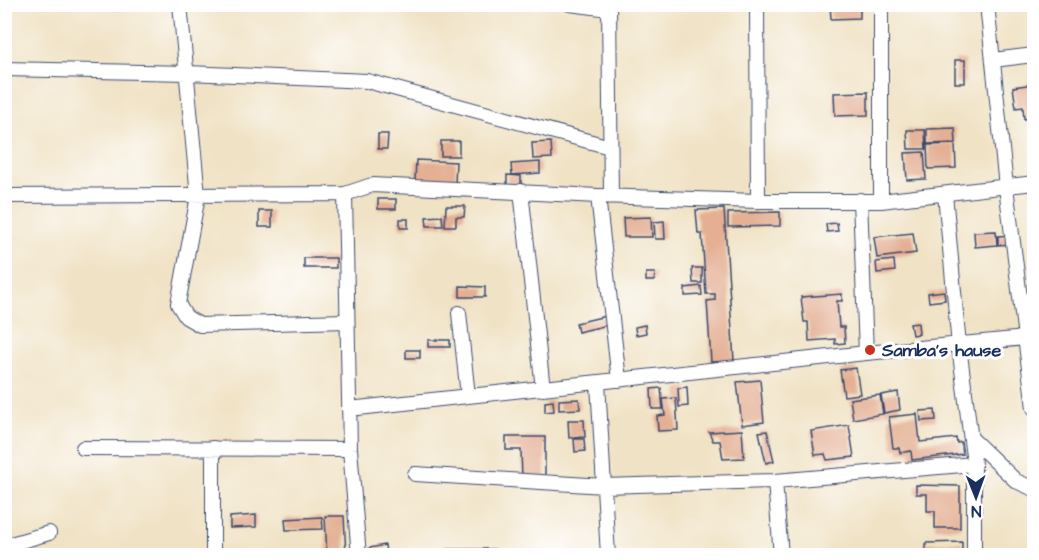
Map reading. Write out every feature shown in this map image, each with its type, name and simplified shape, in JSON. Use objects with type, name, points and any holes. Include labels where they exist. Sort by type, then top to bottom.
[{"type":"street","points":[[180,4],[198,196],[178,304],[186,317],[200,325],[346,321]]},
{"type":"street","points":[[570,4],[609,7],[610,147],[604,196],[619,380]]},
{"type":"street","points":[[757,4],[758,201]]},
{"type":"street","points":[[881,4],[881,201]]},
{"type":"street","points":[[987,4],[1006,187],[1026,338],[1032,366],[1035,408]]},
{"type":"street","points":[[993,60],[1035,55]]},
{"type":"street","points":[[4,69],[188,73],[367,81],[610,147]]},
{"type":"street","points":[[4,196],[345,194],[372,185],[758,201],[881,201],[1035,183]]},
{"type":"street","points":[[520,191],[543,389]]},
{"type":"street","points":[[345,194],[350,449],[359,555]]},
{"type":"street","points":[[945,194],[959,346],[974,464],[974,555]]},
{"type":"street","points":[[860,200],[866,353]]},
{"type":"street","points":[[459,313],[468,396]]},
{"type":"street","points":[[349,409],[1026,338]]},
{"type":"street","points":[[598,383],[609,555]]},
{"type":"street","points":[[971,438],[1016,481],[1035,489]]},
{"type":"street","points":[[83,448],[350,449]]},
{"type":"street","points":[[213,448],[213,555]]},
{"type":"street","points":[[415,474],[604,486],[775,481],[974,464]]},
{"type":"street","points":[[775,481],[781,555]]},
{"type":"street","points":[[4,546],[49,533]]},
{"type":"building","points":[[830,4],[860,4],[860,18],[831,19]]},
{"type":"building","points":[[955,60],[965,60],[965,83],[955,83]]},
{"type":"building","points":[[1034,84],[1034,117],[1024,119],[1023,107],[1016,108],[1013,87]]},
{"type":"building","points":[[868,92],[868,115],[835,116],[834,93]]},
{"type":"building","points":[[955,128],[956,143],[927,144],[927,129]]},
{"type":"building","points":[[907,130],[925,130],[926,149],[908,149]]},
{"type":"building","points":[[378,134],[388,134],[387,149],[378,149]]},
{"type":"building","points":[[441,141],[459,141],[459,156],[441,156]]},
{"type":"building","points":[[551,142],[552,158],[533,159],[532,143]]},
{"type":"building","points":[[955,144],[956,168],[928,169],[927,145]]},
{"type":"building","points":[[924,152],[926,179],[907,180],[905,153]]},
{"type":"building","points":[[416,160],[456,162],[455,184],[415,182]]},
{"type":"building","points":[[540,162],[540,173],[512,175],[511,164]]},
{"type":"building","points":[[507,175],[521,176],[521,190],[507,190]]},
{"type":"building","points":[[378,199],[396,199],[396,209],[378,209]]},
{"type":"building","points":[[446,206],[465,206],[464,217],[456,217],[456,226],[445,226]]},
{"type":"building","points":[[724,209],[734,361],[711,362],[707,301],[715,300],[715,294],[706,294],[702,234],[698,234],[696,210]]},
{"type":"building","points":[[259,211],[272,211],[272,227],[259,227]]},
{"type":"building","points":[[780,212],[780,226],[728,227],[728,213]]},
{"type":"building","points":[[442,216],[443,226],[427,226],[426,217]]},
{"type":"building","points":[[651,217],[652,237],[624,237],[623,218]]},
{"type":"building","points":[[400,219],[408,219],[408,228],[400,228]]},
{"type":"building","points":[[664,221],[665,239],[655,239],[654,222]]},
{"type":"building","points":[[837,223],[838,231],[827,232],[826,224]]},
{"type":"building","points":[[996,231],[997,245],[975,247],[974,232]]},
{"type":"building","points":[[913,233],[916,253],[877,258],[874,237]]},
{"type":"building","points":[[1012,235],[1013,244],[998,245],[998,236]]},
{"type":"building","points":[[304,258],[336,258],[336,268],[304,268]]},
{"type":"building","points":[[894,260],[895,271],[877,273],[876,262]]},
{"type":"building","points":[[692,268],[702,268],[702,283],[693,283]]},
{"type":"building","points":[[646,273],[655,273],[654,281],[646,281]]},
{"type":"building","points":[[460,286],[485,287],[485,297],[460,297]]},
{"type":"building","points":[[701,286],[702,295],[685,296],[685,288]]},
{"type":"building","points":[[944,291],[945,300],[929,302],[928,293]]},
{"type":"building","points":[[842,294],[842,301],[837,301],[839,327],[844,327],[845,343],[835,344],[835,339],[809,341],[808,322],[804,322],[801,297]]},
{"type":"building","points":[[606,316],[608,325],[578,332],[576,323]]},
{"type":"building","points":[[918,323],[919,334],[912,335],[910,324]]},
{"type":"building","points":[[645,325],[646,333],[636,335],[635,327]]},
{"type":"building","points":[[428,340],[450,340],[450,347],[428,347]]},
{"type":"building","points":[[406,350],[420,350],[420,358],[406,358]]},
{"type":"building","points":[[856,368],[860,394],[844,396],[840,370]]},
{"type":"building","points":[[760,380],[764,422],[742,425],[737,382]]},
{"type":"building","points":[[687,387],[688,406],[679,407],[678,388]]},
{"type":"building","points":[[661,388],[663,409],[652,409],[651,389]]},
{"type":"building","points":[[898,392],[900,410],[884,413],[881,395]]},
{"type":"building","points":[[880,395],[883,414],[853,419],[850,399]]},
{"type":"building","points":[[676,398],[678,430],[658,431],[657,416],[665,415],[663,399]]},
{"type":"building","points":[[579,399],[580,409],[559,410],[559,400]]},
{"type":"building","points":[[553,401],[554,411],[545,412],[545,402]]},
{"type":"building","points":[[935,410],[936,420],[921,421],[920,411]]},
{"type":"building","points":[[917,414],[920,442],[956,438],[957,443],[961,442],[963,454],[912,460],[911,451],[900,453],[899,448],[893,448],[889,417]]},
{"type":"building","points":[[568,420],[584,420],[585,437],[569,438]]},
{"type":"building","points":[[849,425],[854,457],[827,460],[825,454],[815,455],[811,431]]},
{"type":"building","points":[[742,430],[744,458],[723,459],[720,441],[713,441],[709,432]]},
{"type":"building","points":[[767,431],[774,461],[766,463],[759,432]]},
{"type":"building","points":[[506,437],[545,437],[545,478],[522,478],[521,450],[506,450]]},
{"type":"building","points":[[574,439],[584,439],[585,451],[575,452]]},
{"type":"building","points":[[916,485],[960,486],[960,528],[935,528],[935,511],[927,511],[927,494],[916,494]]},
{"type":"building","points":[[256,515],[256,527],[230,528],[230,517]]},
{"type":"building","points":[[325,516],[344,516],[346,555],[327,556]]},
{"type":"building","points":[[322,517],[323,529],[286,530],[285,519]]},
{"type":"building","points":[[962,542],[962,556],[926,556],[926,543]]},
{"type":"building","points":[[385,545],[386,553],[370,556],[369,548]]},
{"type":"building","points":[[448,549],[494,549],[494,556],[448,556]]},
{"type":"place","name":"Samba's hause","points":[[870,350]]}]
